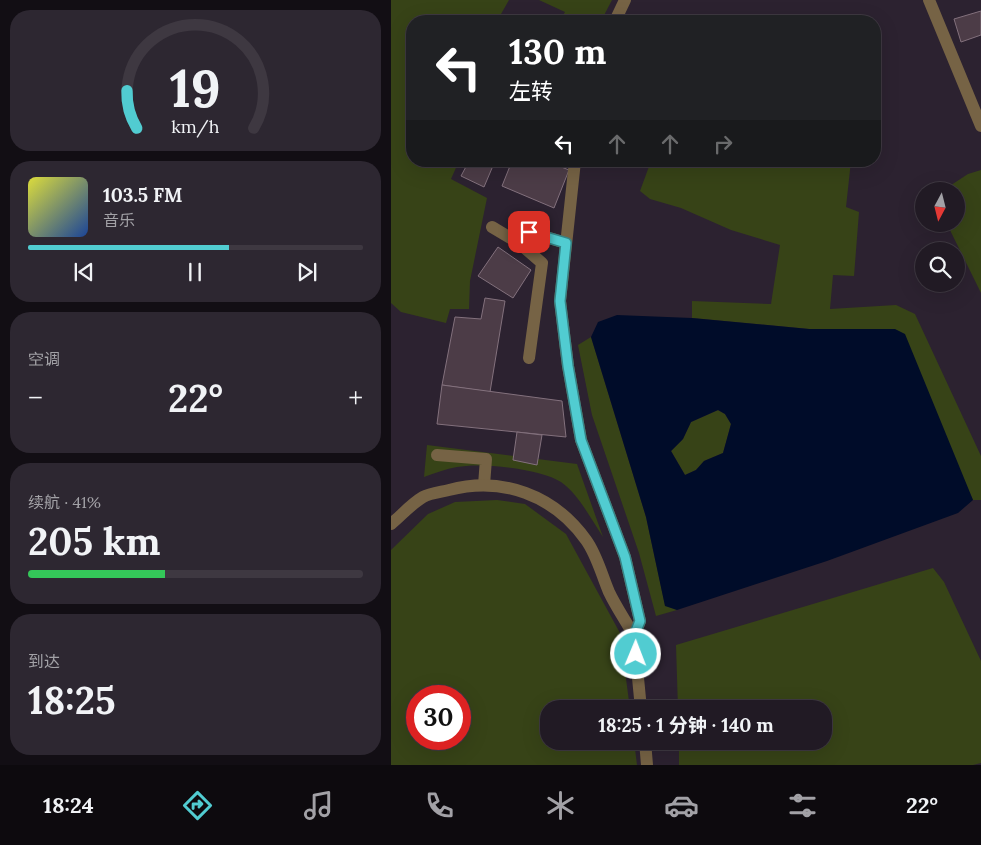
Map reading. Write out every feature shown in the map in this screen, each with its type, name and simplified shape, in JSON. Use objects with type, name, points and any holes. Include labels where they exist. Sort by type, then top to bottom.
[{"type":"street","points":[[618,15],[625,0]]},
{"type":"street","points":[[929,0],[981,126]]},
{"type":"street","points":[[574,167],[560,301],[568,366],[581,440],[625,557],[640,621],[634,636]]},
{"type":"street","points":[[493,227],[519,243],[542,263],[529,358]]},
{"type":"street","points":[[519,243],[529,232],[566,243]]},
{"type":"street","points":[[437,455],[486,459],[484,485]]},
{"type":"street","points":[[391,524],[424,497],[454,489],[484,485],[508,487],[542,500],[574,524],[588,542],[610,595],[634,636],[640,700]]},
{"type":"street","points":[[646,750],[647,765]]},
{"type":"green space","points":[[391,0],[509,0],[500,15],[406,15],[406,167],[456,167],[451,179],[487,198],[470,281],[469,309],[450,309],[446,323],[401,312],[391,303]]},
{"type":"green space","points":[[539,0],[612,0],[604,15],[563,15],[565,12]]},
{"type":"green space","points":[[649,167],[850,167],[846,207],[859,212],[854,276],[833,275],[830,309],[896,305],[915,314],[981,456],[981,500],[973,500],[894,329],[809,329],[692,318],[692,301],[771,304],[780,245],[731,230],[681,208],[650,199],[640,191]]},
{"type":"green space","points":[[981,170],[981,293],[965,261],[965,242],[956,242],[951,232],[965,232],[965,182],[956,182],[968,174]]},
{"type":"green space","points":[[591,337],[646,517],[665,605],[677,610],[656,616],[639,553],[592,415],[578,345]]},
{"type":"green space","points":[[718,410],[725,414],[731,424],[723,453],[704,461],[696,470],[685,475],[671,451],[683,439],[691,422]]},
{"type":"green space","points":[[427,445],[577,464],[603,537],[573,494],[561,482],[552,477],[526,470],[481,465],[453,468],[424,477]]},
{"type":"green space","points":[[497,500],[525,504],[566,534],[620,633],[629,700],[540,700],[540,750],[635,750],[637,765],[391,765],[391,550],[428,514],[455,502]]},
{"type":"green space","points":[[933,568],[944,582],[981,661],[981,763],[973,765],[679,765],[679,750],[832,750],[832,700],[678,700],[676,645]]},
{"type":"water","points":[[617,315],[692,318],[809,329],[895,329],[905,334],[973,500],[958,513],[827,561],[677,610],[665,606],[646,517],[591,337],[598,322]],"holes":[[[718,410],[725,414],[731,424],[723,453],[704,461],[696,470],[685,475],[671,451],[683,439],[691,422]]]},
{"type":"building","points":[[981,11],[981,35],[961,42],[954,19]]},
{"type":"building","points":[[466,167],[492,167],[484,187],[461,176]]},
{"type":"building","points":[[510,167],[561,167],[569,170],[554,208],[502,186]]},
{"type":"building","points":[[498,247],[531,270],[513,298],[478,276]]},
{"type":"building","points":[[485,298],[505,301],[490,392],[442,385],[455,317],[481,319]]},
{"type":"building","points":[[442,385],[562,401],[566,437],[437,424]]},
{"type":"building","points":[[517,432],[542,435],[537,465],[513,460]]},
{"type":"route","points":[[529,232],[566,243],[560,301],[568,366],[581,440],[625,557],[640,621],[634,636],[636,654]]}]
